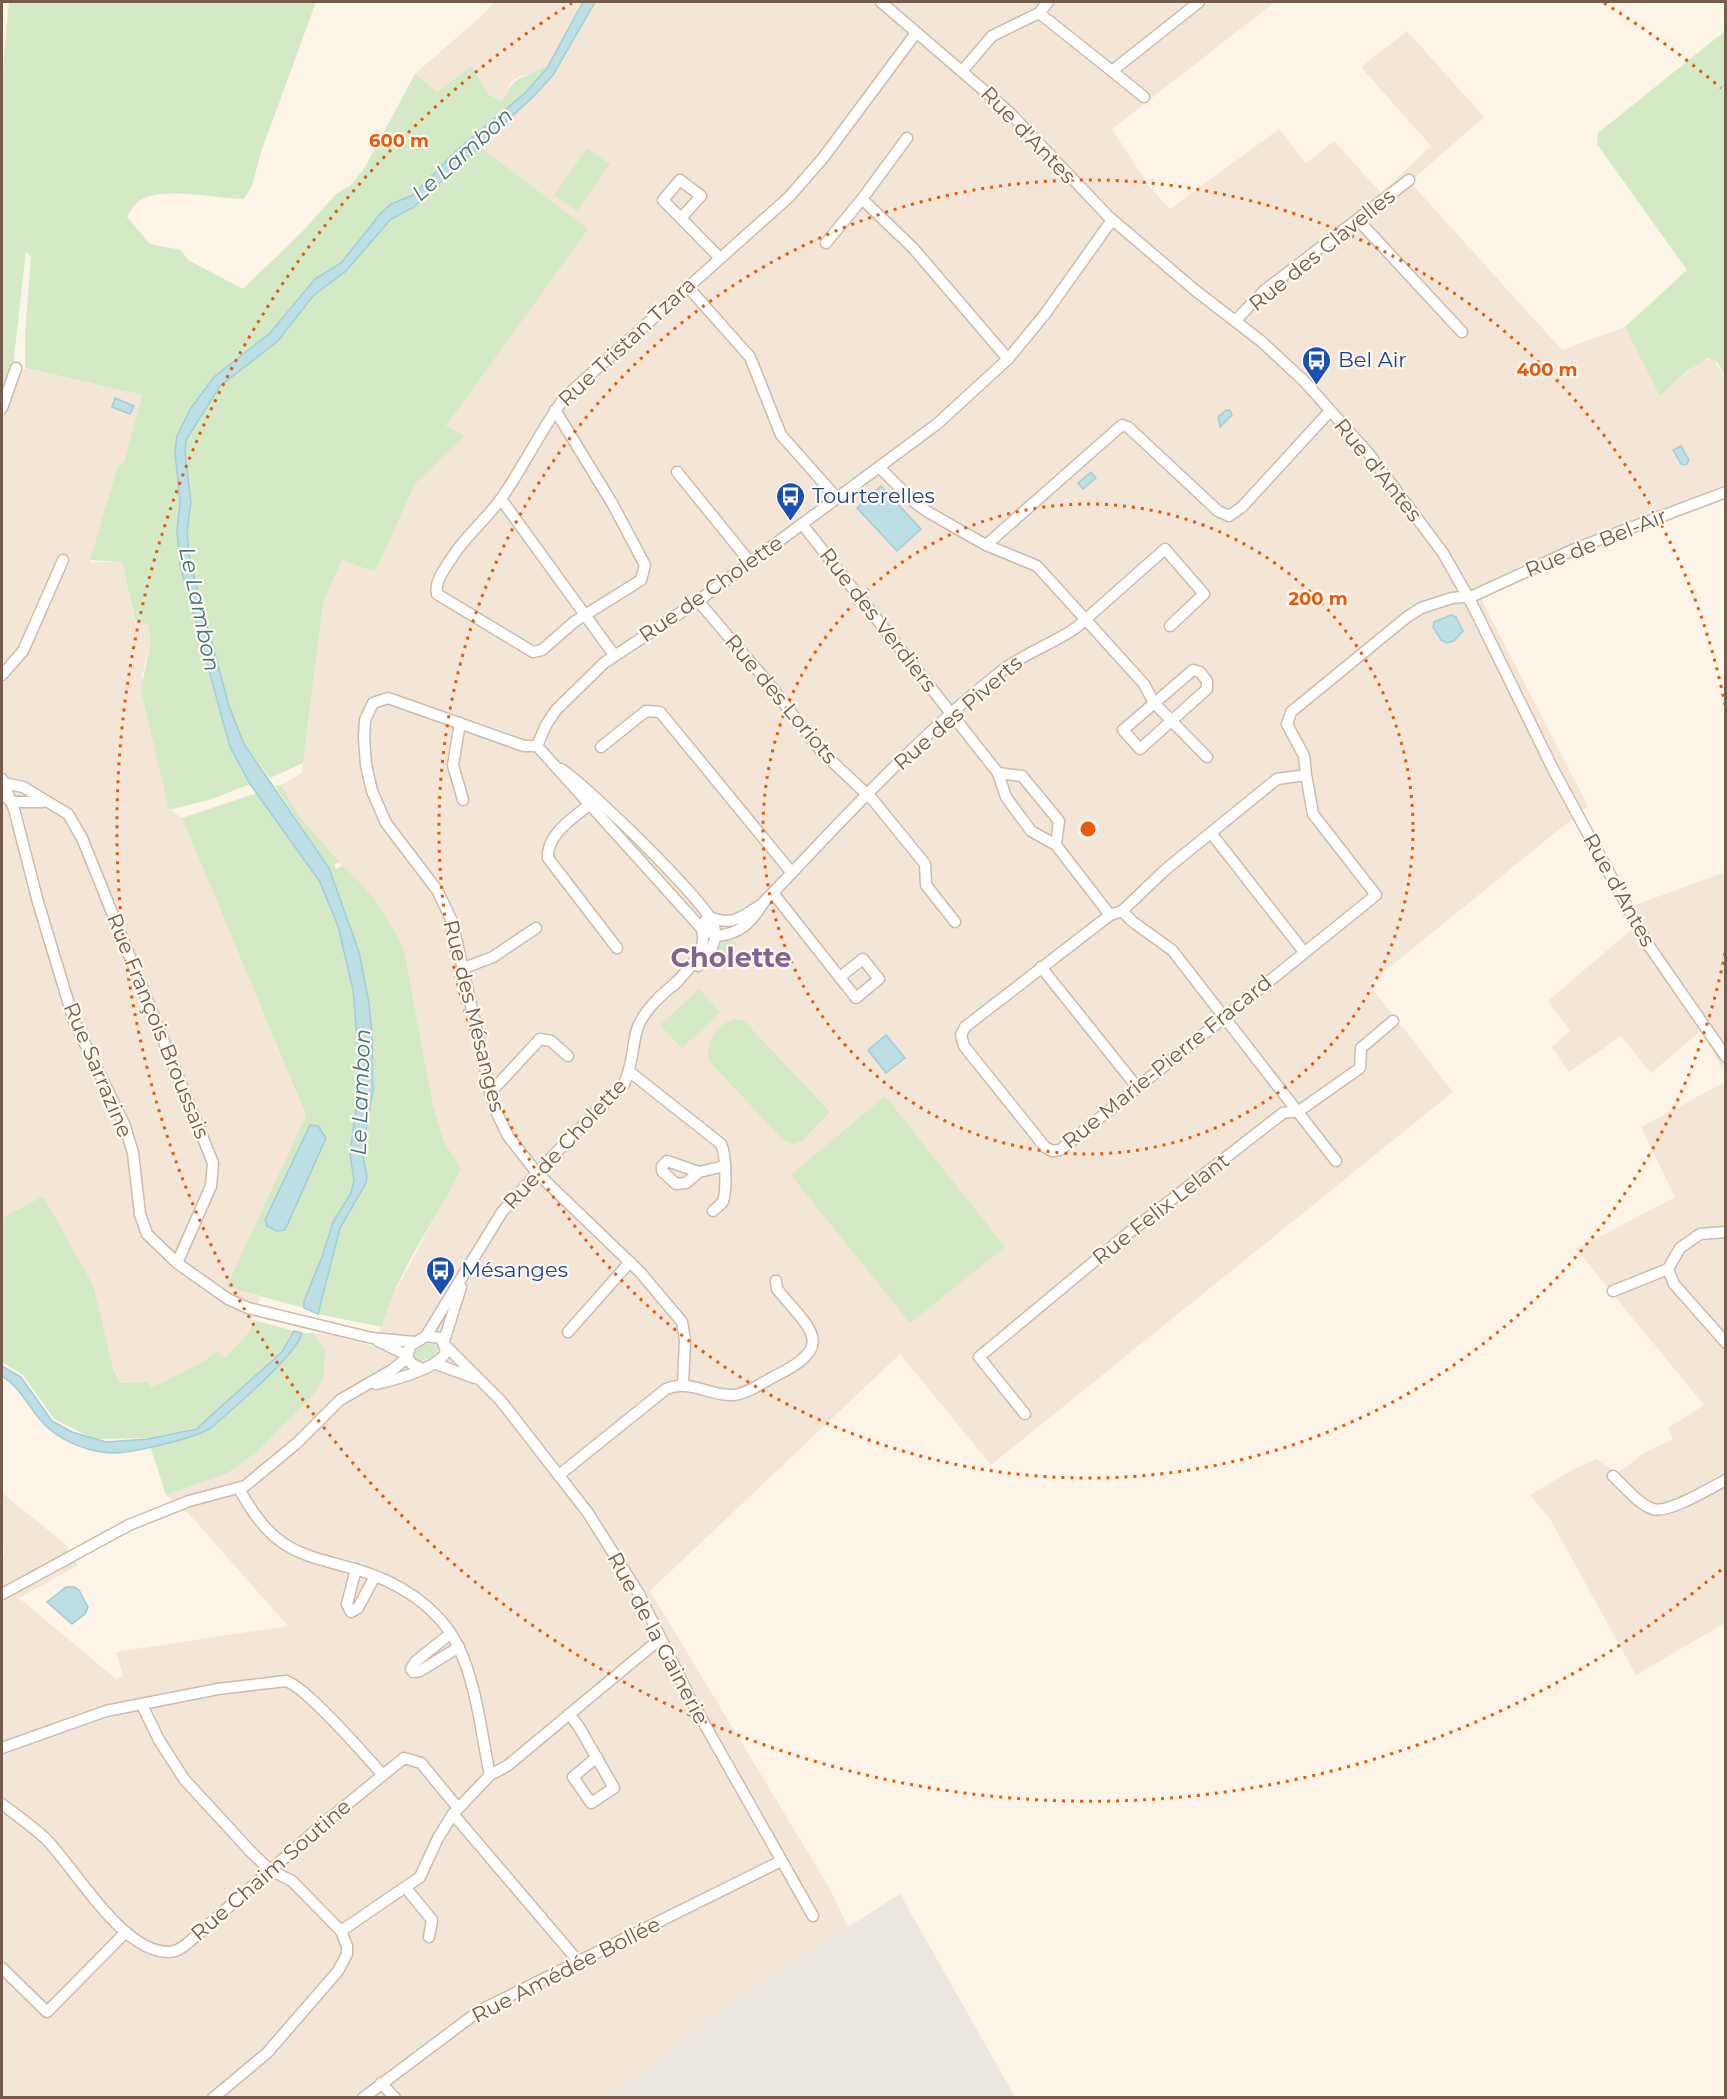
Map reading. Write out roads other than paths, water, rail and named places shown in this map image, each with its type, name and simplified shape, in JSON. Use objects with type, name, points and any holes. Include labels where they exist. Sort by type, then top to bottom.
[{"type":"street","name":"Rue d'Antes","points":[[881,2],[963,70],[1025,127],[1060,168],[1112,220],[1305,382],[1406,503],[1443,554],[1468,597],[1554,771],[1647,943],[1725,1057]]},
{"type":"street","points":[[963,70],[992,36],[1039,13],[1048,2]]},
{"type":"street","points":[[1112,71],[1200,2]]},
{"type":"street","points":[[1039,13],[1144,97]]},
{"type":"street","name":"Rue Tristan Tzara","points":[[585,615],[542,650],[533,652],[437,594],[438,580],[461,543],[501,499],[555,410],[577,383],[789,197],[823,158],[916,33]]},
{"type":"street","points":[[826,243],[907,138]]},
{"type":"street","name":"Rue des Clavelles","points":[[1235,321],[1265,290],[1409,180]]},
{"type":"street","points":[[861,199],[913,248],[1008,359]]},
{"type":"street","points":[[681,218],[719,257]]},
{"type":"street","name":"Rue de Cholette","points":[[537,747],[546,725],[556,710],[614,655],[698,601],[879,467],[937,423],[1008,359],[1045,314],[1112,220]]},
{"type":"street","points":[[1358,220],[1462,332]]},
{"type":"street","points":[[687,286],[750,357],[781,435],[837,498]]},
{"type":"street","points":[[2,408],[16,368]]},
{"type":"street","points":[[555,410],[612,503],[645,565],[645,572],[641,580],[585,615]]},
{"type":"street","points":[[986,545],[1122,425],[1128,427],[1218,511],[1229,516],[1242,507],[1330,411]]},
{"type":"street","points":[[879,467],[914,502],[986,545],[1037,566],[1144,684],[1154,703],[1171,721],[1186,732],[1207,757]]},
{"type":"street","points":[[677,472],[750,562]]},
{"type":"street","name":"Rue de Bel-Air","points":[[1287,724],[1291,712],[1421,608],[1452,598],[1468,597],[1577,548],[1725,492]]},
{"type":"street","points":[[501,499],[614,655]]},
{"type":"street","name":"Rue des Verdiers","points":[[802,524],[998,773],[1006,797],[1031,831],[1056,845],[1110,915]]},
{"type":"street","name":"Rue des Piverts","points":[[713,931],[740,919],[763,903],[867,795],[952,713],[1011,663],[1063,637],[1165,549],[1204,594],[1170,626]]},
{"type":"street","points":[[2,675],[18,660],[23,651],[63,560]]},
{"type":"street","name":"Rue des Loriots","points":[[698,601],[765,679],[821,751],[867,795],[925,864],[926,885],[955,922]]},
{"type":"street","points":[[1192,669],[1200,672],[1207,681],[1207,689],[1171,721],[1140,749],[1123,730],[1192,669]]},
{"type":"street","name":"Rue des Mésanges","points":[[537,747],[524,746],[398,701],[380,699],[369,710],[364,738],[368,776],[376,804],[401,847],[437,890],[452,921],[490,1093],[508,1136],[537,1173],[630,1262],[682,1322],[685,1340],[683,1384]]},
{"type":"street","points":[[601,747],[646,711],[660,712],[792,873]]},
{"type":"street","points":[[460,723],[453,765],[463,800]]},
{"type":"street","name":"Rue Marie-Pierre Fracard","points":[[1287,724],[1304,756],[1313,814],[1376,895],[1060,1150],[1052,1152],[1045,1147],[963,1046],[961,1035],[965,1027],[1110,915],[1122,911],[1165,870],[1277,779],[1306,775]]},
{"type":"street","points":[[537,747],[697,920],[713,931]]},
{"type":"street","points":[[553,764],[575,778],[672,875],[710,917],[713,931]]},
{"type":"street","points":[[998,773],[1023,776],[1059,821],[1056,845]]},
{"type":"street","name":"Rue François Broussais","points":[[4,794],[23,787],[68,814],[82,837],[213,1162],[211,1186],[177,1263]]},
{"type":"street","points":[[4,794],[47,803]]},
{"type":"street","name":"Rue Sarrazine","points":[[4,794],[20,836],[74,1021],[125,1126],[133,1153],[141,1214],[147,1234],[177,1263],[228,1299],[248,1308],[372,1338],[414,1342]]},
{"type":"street","points":[[589,805],[553,837],[547,849],[548,858],[617,948]]},
{"type":"street","points":[[1211,832],[1304,952]]},
{"type":"street","points":[[773,893],[840,976]]},
{"type":"street","points":[[1122,911],[1133,922],[1172,950],[1336,1161]]},
{"type":"street","points":[[464,968],[481,964],[536,927]]},
{"type":"street","name":"Rue de Cholette","points":[[426,1336],[502,1212],[537,1173],[616,1094],[630,1072],[638,1026],[653,1005],[673,986],[698,956],[713,931]]},
{"type":"street","points":[[1041,967],[1137,1087]]},
{"type":"street","name":"Rue Felix Lelant","points":[[1025,1414],[979,1357],[1126,1235],[1283,1113],[1299,1111],[1360,1068],[1361,1048],[1393,1020]]},
{"type":"street","points":[[490,1093],[540,1039],[551,1041],[568,1056]]},
{"type":"street","points":[[630,1072],[721,1144],[726,1158],[722,1202],[712,1211]]},
{"type":"street","points":[[699,1172],[725,1166]]},
{"type":"street","points":[[1613,1291],[1668,1269],[1680,1248],[1690,1240],[1712,1232],[1725,1232]]},
{"type":"street","points":[[568,1332],[630,1262]]},
{"type":"street","points":[[1668,1269],[1674,1284],[1725,1343]]},
{"type":"street","name":"Rue de Cholette","points":[[445,1343],[466,1270]]},
{"type":"street","points":[[559,1474],[659,1394],[683,1384],[736,1394],[805,1360],[812,1348],[811,1332],[802,1316],[777,1289],[776,1281]]},
{"type":"street","points":[[2,1594],[159,1512],[189,1501],[240,1489],[261,1475],[340,1400],[366,1386],[407,1357],[414,1342],[426,1336],[434,1336],[445,1343],[444,1356],[436,1364],[403,1377],[366,1386]]},
{"type":"street","name":"Rue Sarrazine","points":[[372,1338],[407,1357]]},
{"type":"street","name":"Rue de la Gainerie","points":[[445,1343],[476,1379],[501,1401],[588,1513],[639,1594],[660,1639],[813,1916]]},
{"type":"street","points":[[407,1357],[412,1365],[421,1368]]},
{"type":"street","name":"Rue de la Gainerie","points":[[436,1364],[476,1379]]},
{"type":"street","points":[[1613,1476],[1647,1506],[1658,1510],[1681,1503],[1725,1480]]},
{"type":"street","points":[[240,1489],[267,1530],[284,1544],[305,1555],[375,1576],[418,1600],[443,1623],[459,1647],[470,1679],[490,1775]]},
{"type":"street","points":[[356,1569],[347,1604],[351,1611],[358,1608],[375,1576]]},
{"type":"street","points":[[450,1634],[415,1662],[411,1669],[413,1672],[420,1671],[459,1647]]},
{"type":"street","points":[[341,1930],[406,1888],[425,1870],[438,1838],[456,1811],[490,1775],[507,1766],[660,1639]]},
{"type":"street","points":[[2,1748],[93,1714],[218,1689],[289,1682],[330,1718],[382,1774]]},
{"type":"street","points":[[142,1705],[159,1740],[184,1779],[270,1869],[292,1881],[341,1930],[347,1946],[347,1954],[338,1971],[267,2053],[213,2097]]},
{"type":"street","points":[[569,1714],[597,1757]]},
{"type":"street","name":"Rue Chaim Soutine","points":[[2,1804],[45,1838],[100,1906],[126,1932],[159,1950],[177,1951],[382,1774],[404,1758],[416,1760],[579,1962]]},
{"type":"street","name":"Rue Amédée Bollée","points":[[363,2097],[479,2011],[781,1861]]},
{"type":"street","points":[[406,1888],[432,1920],[429,1937]]},
{"type":"street","points":[[2,1968],[47,2012],[126,1932]]},
{"type":"street","points":[[381,2083],[395,2097]]},
{"type":"water","name":"Le Lambon","points":[[583,2],[595,2],[553,75],[534,96],[414,207],[391,219],[346,271],[313,296],[278,341],[220,386],[186,440],[185,453],[191,502],[187,532],[190,562],[229,706],[244,744],[329,868],[359,952],[369,1003],[373,1091],[362,1151],[367,1176],[366,1183],[340,1228],[318,1314],[304,1308],[304,1301],[333,1222],[351,1193],[354,1180],[350,1154],[358,1094],[359,1062],[353,990],[338,926],[320,882],[250,784],[230,747],[180,565],[177,531],[180,502],[175,452],[177,436],[191,408],[214,377],[270,333],[315,279],[341,263],[381,213],[391,204],[413,195],[456,151],[526,92],[547,68]]},
{"type":"water","points":[[115,398],[134,406],[130,414],[112,407]]},
{"type":"water","points":[[1226,410],[1230,410],[1232,415],[1220,427],[1218,417]]},
{"type":"water","points":[[1681,446],[1689,460],[1686,465],[1681,464],[1673,450]]},
{"type":"water","points":[[1091,472],[1096,478],[1083,489],[1078,483]]},
{"type":"water","points":[[881,486],[921,529],[897,551],[857,508]]},
{"type":"water","points":[[1451,615],[1456,617],[1463,631],[1454,641],[1447,643],[1441,640],[1433,627],[1434,622]]},
{"type":"water","points":[[886,1035],[905,1058],[886,1073],[868,1050]]},
{"type":"water","points":[[310,1125],[318,1126],[326,1138],[285,1230],[277,1231],[267,1226],[265,1220]]},
{"type":"water","points":[[294,1331],[302,1333],[288,1355],[211,1428],[149,1448],[124,1452],[96,1451],[78,1446],[61,1437],[47,1427],[21,1393],[2,1376],[2,1366],[21,1377],[52,1421],[72,1432],[106,1442],[148,1439],[196,1429],[282,1352]]},
{"type":"water","points":[[66,1587],[79,1590],[88,1607],[85,1614],[72,1624],[47,1602]]},
{"type":"place","name":"Bel Air","points":[[1317,386]]},
{"type":"place","name":"Tourterelles","points":[[791,522]]},
{"type":"place","name":"Mésanges","points":[[440,1296]]},
{"type":"district","name":"Cholette","points":[[731,958]]}]
